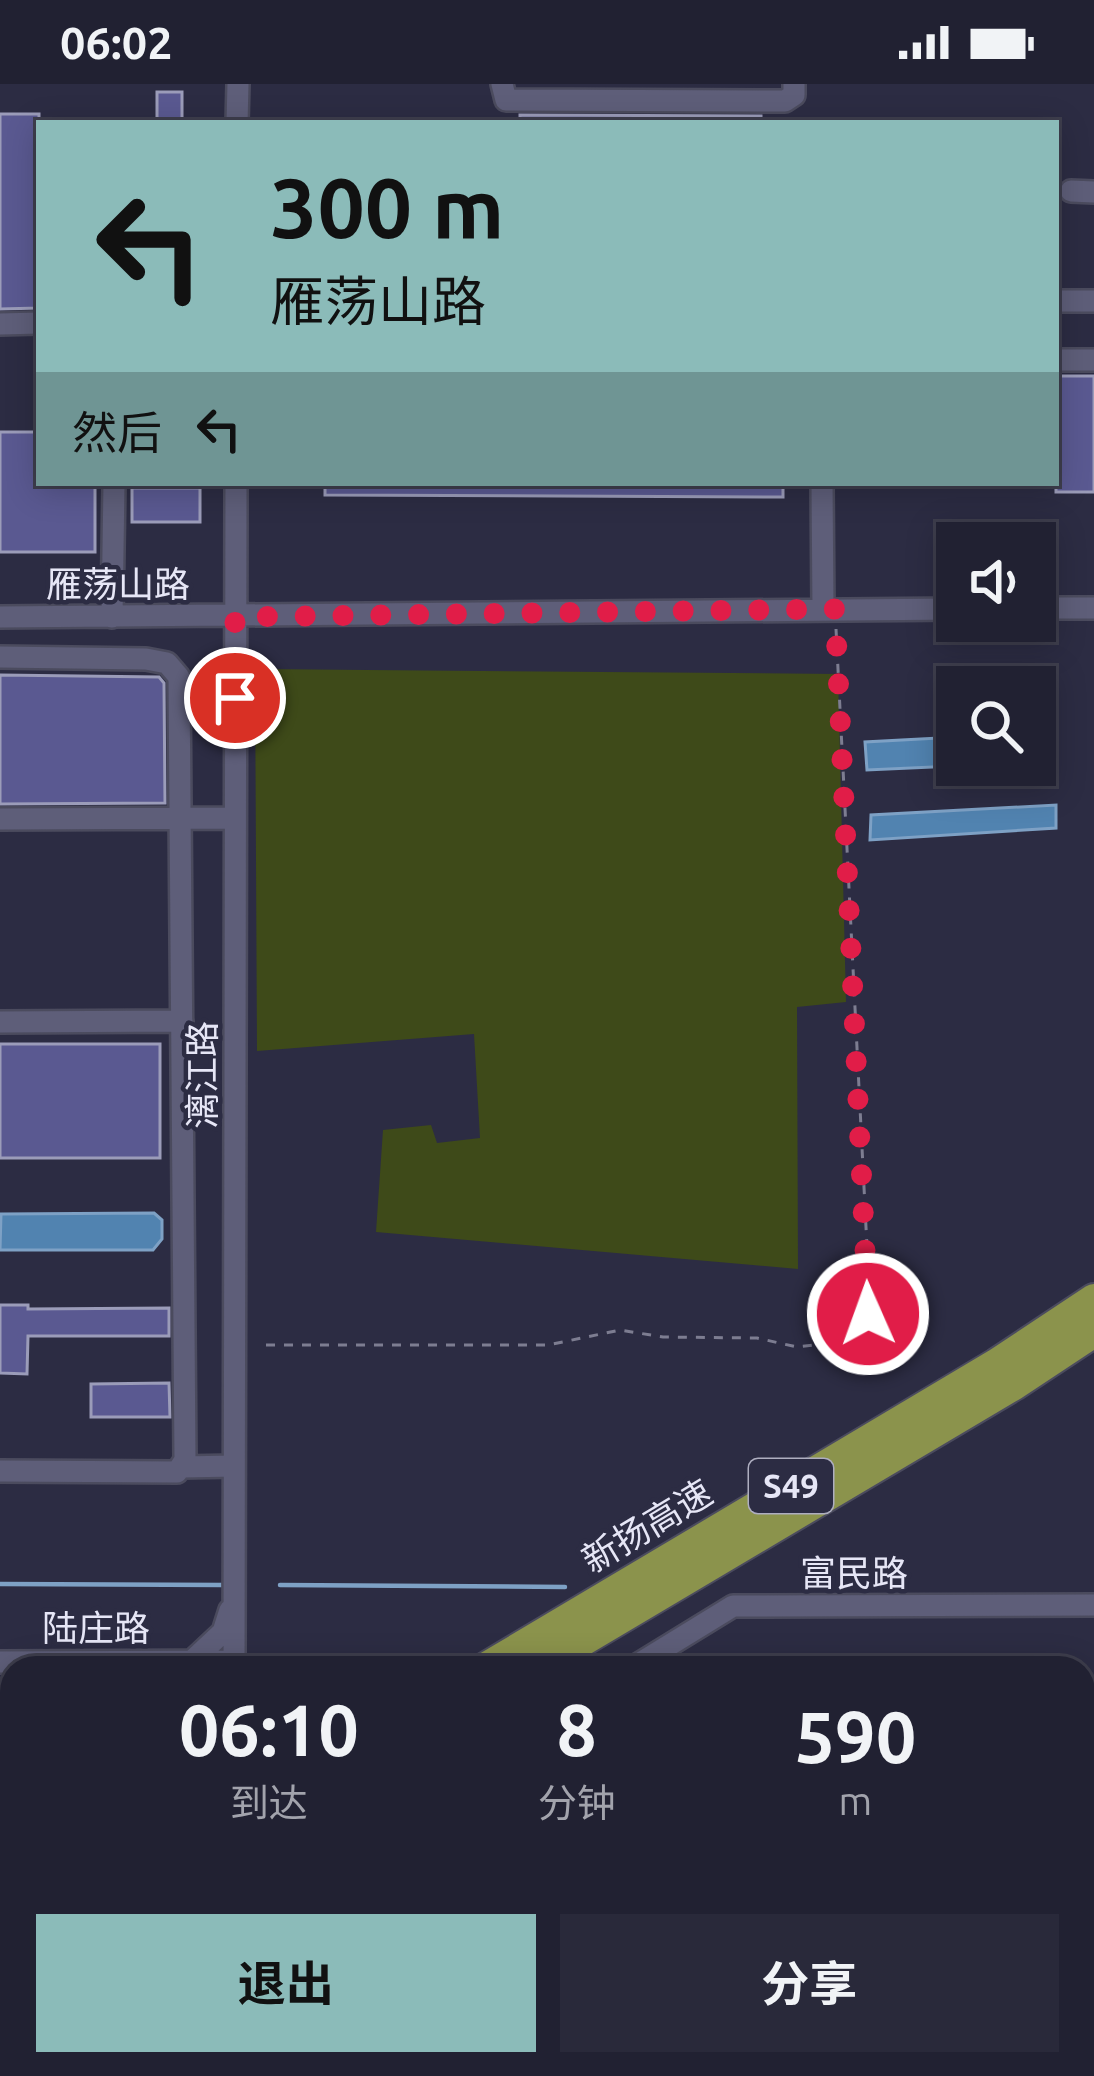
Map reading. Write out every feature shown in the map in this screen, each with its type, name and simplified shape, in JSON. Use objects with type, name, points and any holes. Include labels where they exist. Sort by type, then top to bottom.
[{"type":"highway","name":"新扬高速","points":[[505,1656],[995,1364],[1094,1299]]},
{"type":"highway","name":"新扬高速","points":[[557,1656],[1014,1385],[1094,1332]]},
{"type":"street","points":[[237,120],[238,84]]},
{"type":"street","points":[[502,84],[506,100],[785,101],[794,95],[794,84]]},
{"type":"street","points":[[1059,301],[1094,301]]},
{"type":"street","points":[[0,324],[36,323]]},
{"type":"street","points":[[1059,360],[1094,360]]},
{"type":"street","points":[[112,617],[114,486]]},
{"type":"street","name":"漓江路","points":[[236,486],[237,1656]]},
{"type":"street","points":[[822,486],[829,609]]},
{"type":"street","name":"雁荡山路","points":[[0,617],[936,608]]},
{"type":"street","points":[[1056,608],[1094,608]]},
{"type":"street","points":[[0,657],[146,659],[175,669],[180,687],[182,1467]]},
{"type":"street","points":[[0,819],[235,818]]},
{"type":"street","points":[[0,1022],[182,1021]]},
{"type":"street","points":[[0,1471],[177,1472],[182,1467],[234,1466]]},
{"type":"street","points":[[204,1656],[223,1632],[234,1600]]},
{"type":"street","name":"富民路","points":[[652,1656],[733,1606],[1094,1605]]},
{"type":"path","points":[[266,1345],[548,1345],[620,1330],[663,1337],[757,1338],[797,1347],[832,1343],[862,1329],[869,1287],[829,609]]},
{"type":"green space","points":[[255,669],[838,674],[846,1002],[797,1007],[798,1269],[376,1232],[383,1130],[431,1125],[437,1143],[480,1138],[474,1034],[257,1051]]},
{"type":"water","points":[[936,738],[936,767],[867,770],[865,742]]},
{"type":"water","points":[[1056,805],[1056,828],[870,840],[871,815]]},
{"type":"water","points":[[154,1213],[162,1220],[162,1239],[153,1250],[0,1250],[1,1214]]},
{"type":"building","points":[[157,92],[182,92],[182,120],[157,120]]},
{"type":"building","points":[[0,114],[39,114],[36,308],[0,309]]},
{"type":"building","points":[[520,115],[761,116],[761,120],[520,120]]},
{"type":"building","points":[[1059,376],[1094,376],[1094,492],[1056,492]]},
{"type":"building","points":[[0,432],[36,432],[36,486],[95,486],[95,552],[0,552]]},
{"type":"building","points":[[325,486],[783,486],[783,497],[325,495]]},
{"type":"building","points":[[132,488],[200,488],[200,522],[132,522]]},
{"type":"building","points":[[0,675],[159,677],[164,683],[165,803],[0,804]]},
{"type":"building","points":[[0,1044],[160,1044],[160,1158],[0,1158]]},
{"type":"building","points":[[0,1305],[169,1308],[169,1336],[28,1336],[27,1374],[0,1373]]},
{"type":"building","points":[[169,1383],[170,1417],[91,1417],[91,1384]]},
{"type":"waterway","points":[[0,1584],[223,1585]]},
{"type":"waterway","points":[[280,1585],[565,1587]]},
{"type":"route","points":[[235,698],[235,617],[835,609],[868,1314]]}]
